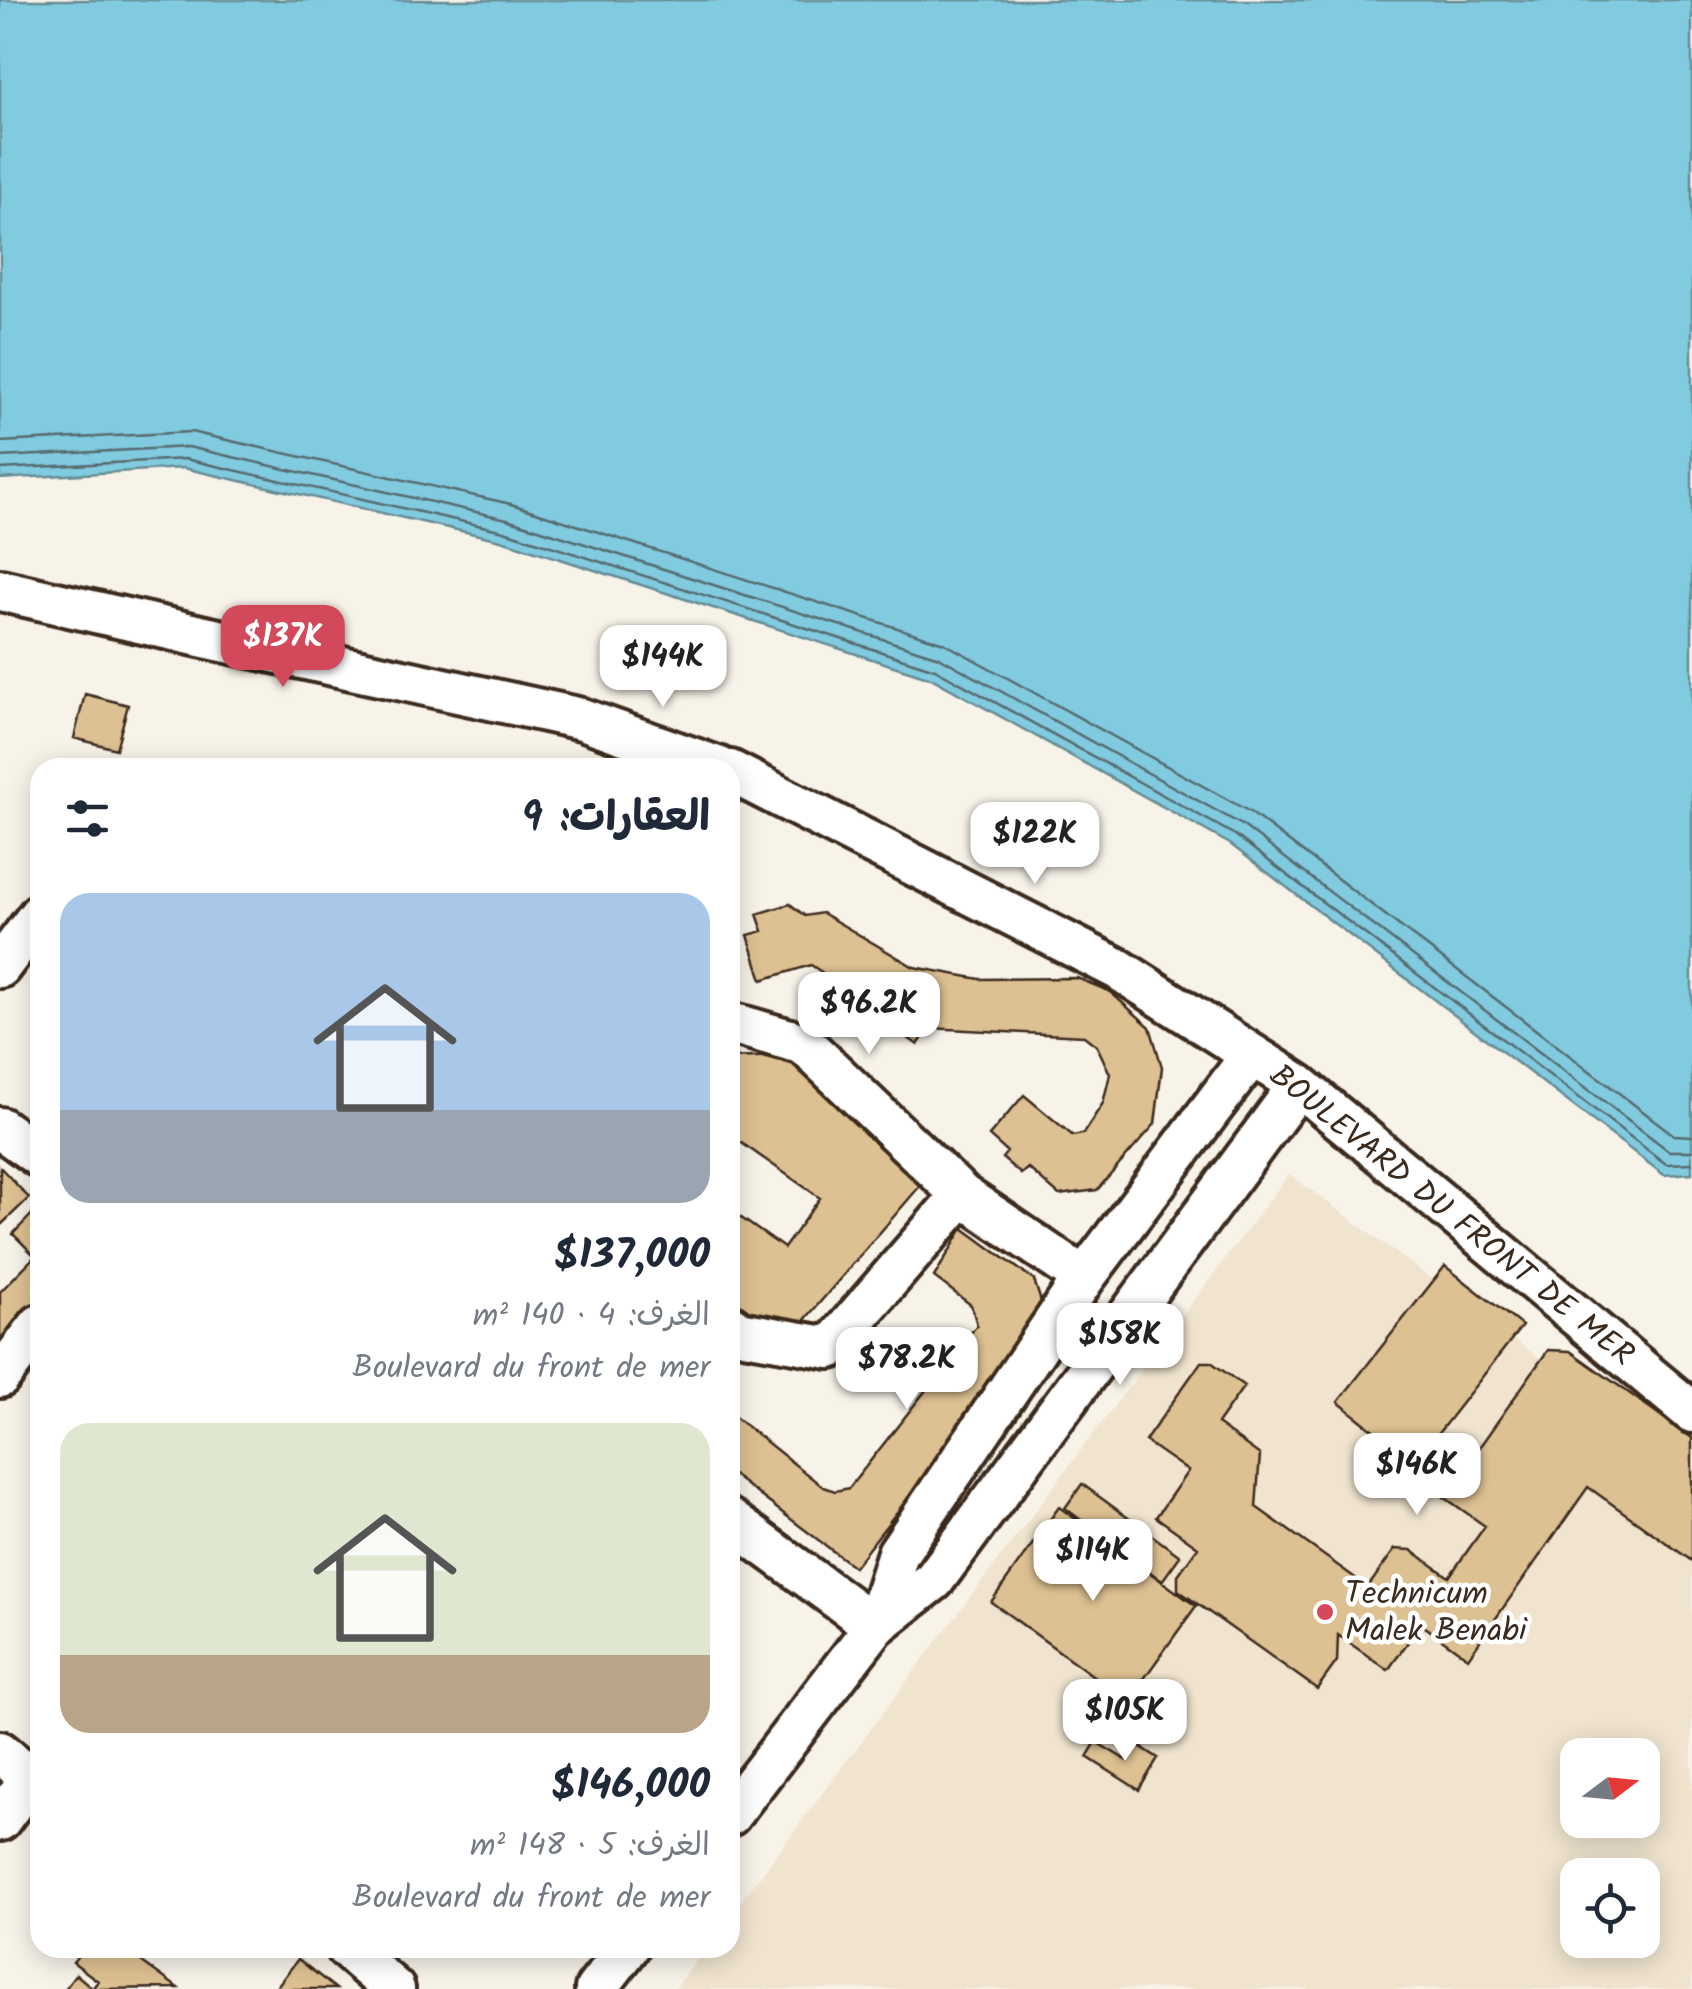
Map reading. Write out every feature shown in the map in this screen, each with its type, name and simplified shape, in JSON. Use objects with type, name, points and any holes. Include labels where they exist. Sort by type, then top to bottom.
[{"type":"street","points":[[0,590],[582,719],[692,758]]},
{"type":"street","name":"BOULEVARD DU FRONT DE MER","points":[[740,776],[1118,969],[1299,1085],[1692,1412]]},
{"type":"street","points":[[0,968],[30,928]]},
{"type":"street","points":[[740,1026],[804,1044],[962,1194],[1084,1278]]},
{"type":"street","points":[[874,1626],[898,1553],[1084,1278],[1251,1056]]},
{"type":"street","points":[[740,1802],[874,1626],[934,1580],[1299,1085]]},
{"type":"street","points":[[0,1128],[30,1150]]},
{"type":"street","points":[[740,1332],[830,1348],[962,1194]]},
{"type":"street","points":[[0,1376],[30,1338]]},
{"type":"street","points":[[740,1527],[874,1626]]},
{"type":"street","points":[[0,1752],[30,1769]]},
{"type":"street","points":[[0,1820],[30,1780]]},
{"type":"street","points":[[358,1958],[394,1989]]},
{"type":"street","points":[[596,1989],[620,1958]]},
{"type":"shaded area","name":"Technicum Malek Benabi","points":[[1289,1174],[1692,1470],[1692,1989],[675,1989],[698,1958],[740,1958],[740,1903]]},
{"type":"water","points":[[0,0],[1692,0],[1692,1173],[1664,1175],[1230,844],[931,678],[501,540],[183,468],[0,479]]},
{"type":"building","points":[[85,694],[128,705],[116,749],[74,738]]},
{"type":"building","points":[[790,904],[805,916],[822,913],[914,967],[980,979],[1077,978],[1109,991],[1150,1027],[1162,1067],[1155,1124],[1097,1190],[1059,1195],[1028,1168],[1021,1174],[1002,1158],[1007,1152],[989,1136],[1024,1095],[1073,1136],[1083,1134],[1103,1103],[1110,1074],[1097,1046],[1084,1036],[929,1028],[918,1045],[891,1026],[888,1005],[855,983],[850,991],[811,965],[762,980],[748,935],[763,931],[757,914]]},
{"type":"building","points":[[784,1056],[926,1179],[797,1329],[774,1328],[740,1304],[740,1217],[784,1248],[820,1198],[740,1142],[740,1058]]},
{"type":"building","points":[[0,1167],[29,1198],[0,1226]]},
{"type":"building","points":[[30,1216],[30,1251],[13,1234]]},
{"type":"building","points":[[963,1228],[1034,1280],[1047,1320],[854,1567],[740,1481],[740,1421],[823,1487],[835,1491],[849,1488],[977,1325],[971,1305],[934,1277]]},
{"type":"building","points":[[30,1261],[30,1359],[0,1390],[0,1292]]},
{"type":"building","points":[[1445,1266],[1522,1326],[1415,1463],[1338,1402]]},
{"type":"building","points":[[1548,1350],[1570,1351],[1692,1438],[1692,1561],[1588,1487],[1468,1658],[1421,1624],[1388,1670],[1338,1635],[1337,1661],[1317,1689],[1178,1590],[1178,1575],[1198,1547],[1156,1517],[1188,1471],[1145,1441],[1201,1362],[1211,1362],[1244,1386],[1217,1424],[1260,1455],[1256,1507],[1368,1587],[1395,1549],[1411,1550],[1449,1577],[1485,1526],[1444,1497]]},
{"type":"building","points":[[1082,1484],[1180,1556],[1162,1581],[1065,1508]]},
{"type":"building","points":[[1059,1507],[1196,1606],[1128,1701],[991,1602]]},
{"type":"building","points":[[1096,1742],[1128,1761],[1138,1745],[1158,1758],[1139,1790],[1087,1757]]},
{"type":"building","points":[[76,1958],[137,1958],[178,1988],[92,1989],[98,1981],[73,1962]]},
{"type":"building","points":[[298,1959],[336,1989],[275,1989]]},
{"type":"building","points":[[76,1974],[90,1986],[65,1989]]},
{"type":"place","name":"Technicum Malek Benabi","points":[[1325,1612]]}]
